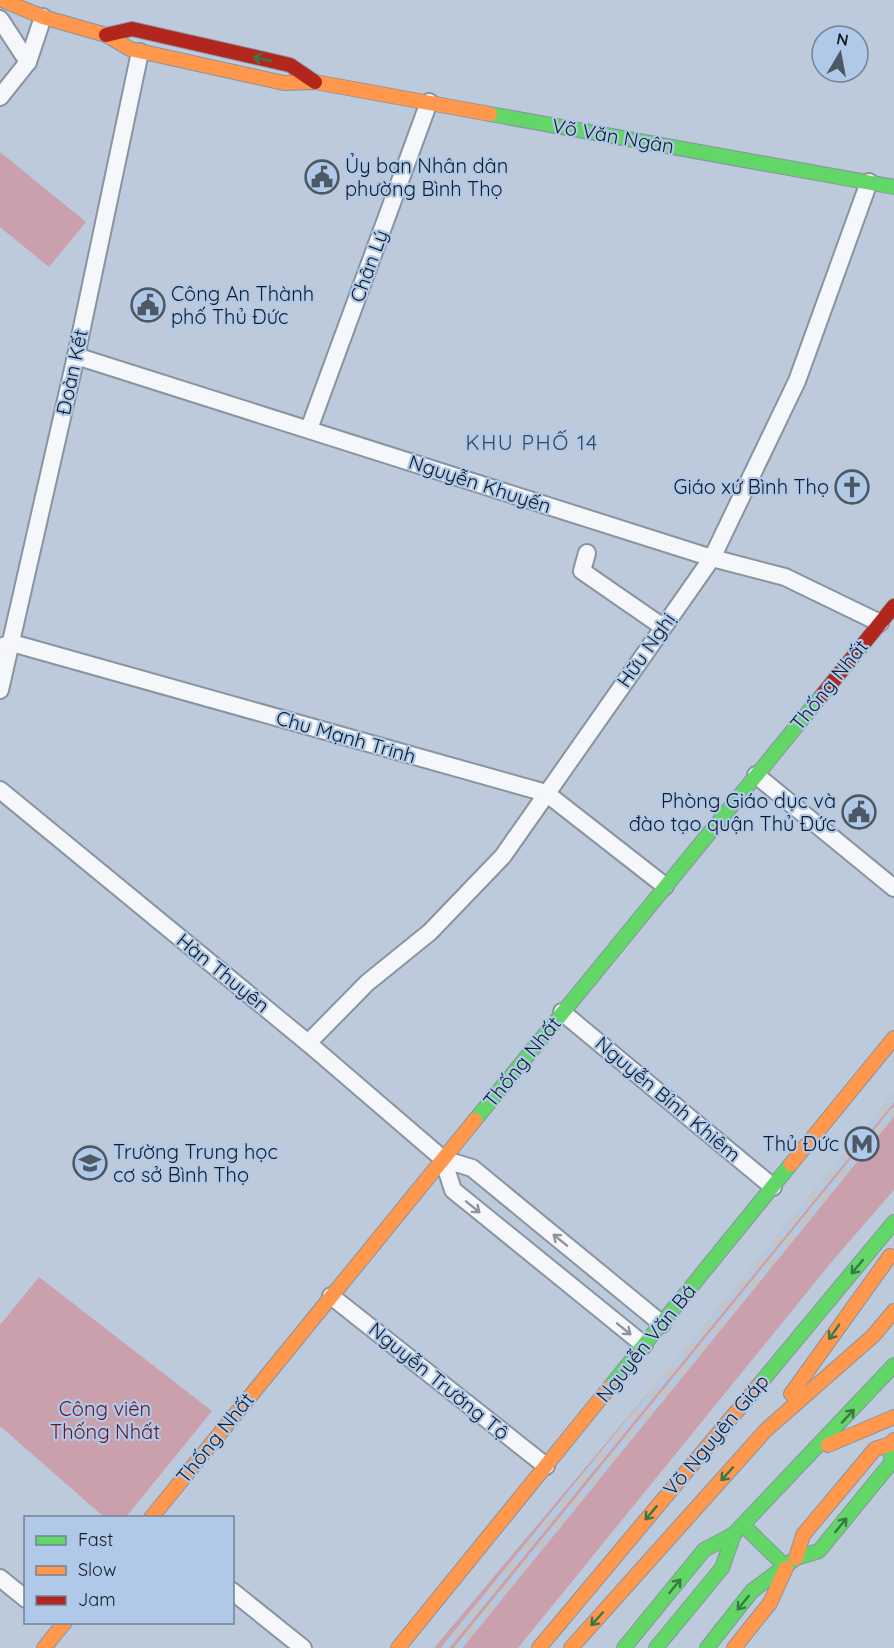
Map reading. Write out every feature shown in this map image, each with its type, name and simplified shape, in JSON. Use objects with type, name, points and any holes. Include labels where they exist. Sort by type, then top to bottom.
[{"type":"main road","points":[[2,0],[43,17],[106,35],[140,52],[284,83],[315,82]]},
{"type":"main road","points":[[106,35],[132,29],[290,65],[315,82]]},
{"type":"main road","name":"Võ Văn Ngân","points":[[315,82],[894,187]]},
{"type":"main road","name":"Thống Nhất","points":[[153,1516],[894,606]]},
{"type":"main road","name":"Nguyễn Văn Bá","points":[[398,1648],[894,1038]]},
{"type":"main road","name":"Võ Nguyên Giáp","points":[[542,1646],[894,1222]]},
{"type":"main road","name":"Võ Nguyên Giáp","points":[[571,1648],[766,1430],[878,1270],[894,1251]]},
{"type":"main road","name":"Võ Nguyên Giáp","points":[[766,1430],[873,1336],[894,1311]]},
{"type":"main road","points":[[624,1648],[704,1550],[739,1529],[816,1451],[894,1365]]},
{"type":"main road","points":[[816,1451],[894,1417]]},
{"type":"main road","points":[[706,1648],[752,1591],[791,1562],[819,1551],[891,1463],[892,1442],[875,1449],[803,1535],[791,1562],[770,1603],[734,1648]]},
{"type":"main road","points":[[739,1529],[791,1562]]},
{"type":"main road","points":[[656,1648],[722,1568],[739,1529]]},
{"type":"main road","points":[[44,1648],[59,1624]]},
{"type":"street","points":[[0,97],[28,62],[43,17]]},
{"type":"street","points":[[0,19],[28,62]]},
{"type":"street","name":"Đoàn Kết","points":[[0,690],[6,645],[76,356],[140,52]]},
{"type":"street","name":"Chân Lý","points":[[309,429],[429,102]]},
{"type":"street","name":"Hữu Nghị","points":[[308,1043],[367,983],[430,932],[495,865],[712,558],[796,381],[869,182]]},
{"type":"street","name":"Nguyễn Khuyến","points":[[76,356],[712,558],[785,577],[880,623]]},
{"type":"street","points":[[587,554],[582,571],[663,627]]},
{"type":"street","name":"Chu Mạnh Trinh","points":[[6,645],[546,793],[665,886]]},
{"type":"street","points":[[756,775],[894,888]]},
{"type":"street","name":"Hàn Thuyên","points":[[0,790],[308,1043],[443,1159],[472,1168],[662,1324]]},
{"type":"street","name":"Nguyễn Bỉnh Khiêm","points":[[562,1012],[773,1187]]},
{"type":"street","points":[[443,1159],[453,1190],[644,1345]]},
{"type":"street","name":"Nguyễn Trường Tộ","points":[[331,1296],[546,1466]]},
{"type":"street","points":[[0,1578],[24,1597]]},
{"type":"street","points":[[234,1593],[303,1648]]},
{"type":"green space","points":[[0,152],[86,222],[49,267],[0,227]]},
{"type":"green space","points":[[894,1100],[894,1190],[834,1259],[518,1648],[434,1648]]},
{"type":"green space","name":"Công viên Thống Nhất","points":[[39,1277],[212,1411],[127,1516],[103,1516],[0,1426],[0,1325]]},
{"type":"railway","points":[[445,1648],[894,1097]]},
{"type":"railway","points":[[458,1648],[894,1111]]},
{"type":"traffic: fast","points":[[490,114],[894,187]]},
{"type":"traffic: fast","points":[[475,1120],[822,695]]},
{"type":"traffic: fast","points":[[609,1388],[791,1164]]},
{"type":"traffic: fast","points":[[758,1386],[894,1222]]},
{"type":"traffic: fast","points":[[624,1648],[704,1550],[734,1534],[894,1365]]},
{"type":"traffic: fast","points":[[707,1648],[752,1591],[796,1558],[819,1551],[891,1463],[891,1444]]},
{"type":"traffic: fast","points":[[743,1525],[786,1567]]},
{"type":"traffic: fast","points":[[656,1648],[722,1568],[734,1534]]},
{"type":"traffic: slow","points":[[2,0],[43,17],[106,35],[130,49],[284,83],[315,82],[490,114]]},
{"type":"traffic: slow","points":[[791,1164],[894,1038]]},
{"type":"traffic: slow","points":[[153,1516],[475,1120]]},
{"type":"traffic: slow","points":[[791,1394],[890,1256]]},
{"type":"traffic: slow","points":[[571,1648],[766,1430],[873,1336],[894,1311]]},
{"type":"traffic: slow","points":[[539,1648],[758,1386]]},
{"type":"traffic: slow","points":[[398,1648],[609,1388]]},
{"type":"traffic: slow","points":[[828,1445],[894,1417]]},
{"type":"traffic: slow","points":[[796,1558],[803,1535],[875,1449],[891,1444],[894,1440]]},
{"type":"traffic: slow","points":[[734,1648],[770,1603],[786,1568]]},
{"type":"traffic: slow","points":[[44,1648],[63,1624]]},
{"type":"traffic: jam","points":[[106,35],[132,29],[290,65],[315,82]]},
{"type":"traffic: jam","points":[[822,695],[894,606]]},
{"type":"place","name":"Ủy ban Nhân dân phường Bình Thọ","points":[[322,177]]},
{"type":"place","name":"Công An Thành phố Thủ Đức","points":[[148,305]]},
{"type":"place","name":"Giáo xứ Bình Thọ","points":[[852,487]]},
{"type":"place","name":"Phòng Giáo dục và đào tạo quận Thủ Đức","points":[[859,812]]},
{"type":"place","name":"Thủ Đức","points":[[862,1144]]},
{"type":"place","name":"Trường Trung học cơ sở Bình Thọ","points":[[90,1163]]},
{"type":"district","name":"KHU PHỐ 14","points":[[532,443]]}]
